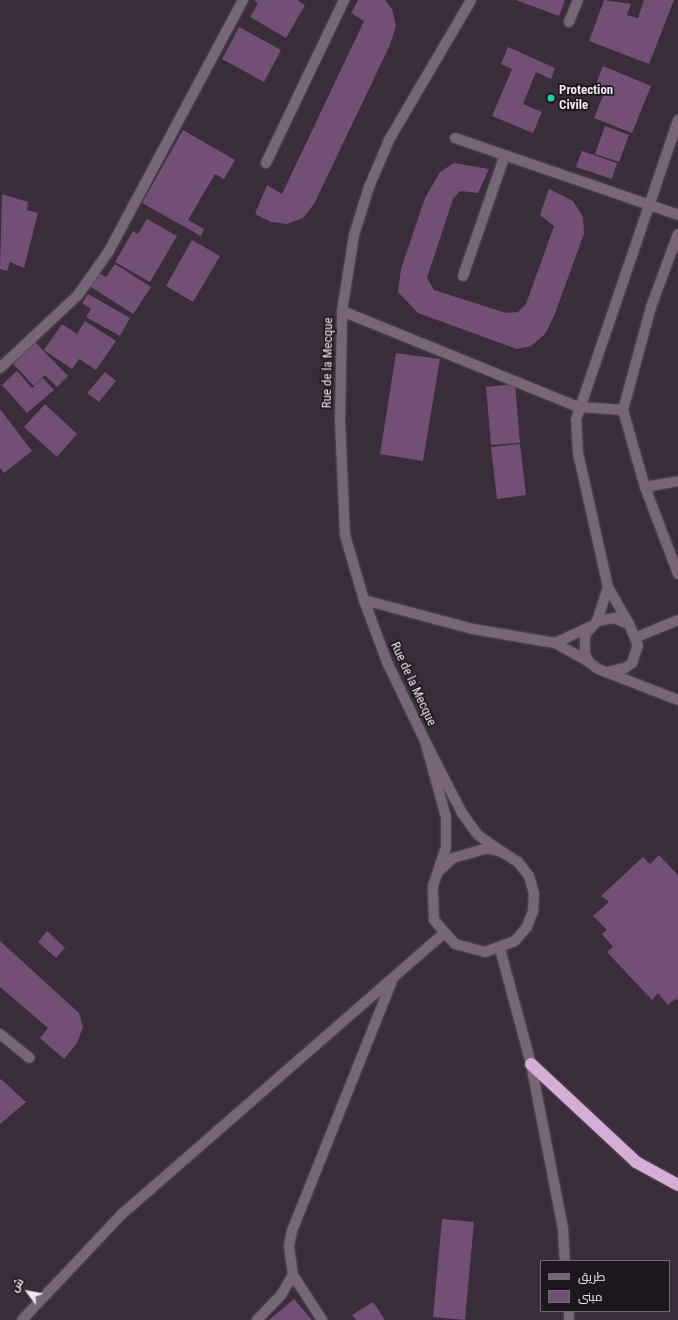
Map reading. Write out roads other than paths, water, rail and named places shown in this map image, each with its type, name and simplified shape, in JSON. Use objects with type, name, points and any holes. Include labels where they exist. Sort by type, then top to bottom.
[{"type":"highway","points":[[530,1064],[636,1162],[678,1185]]},
{"type":"street","points":[[0,368],[78,295],[109,251],[243,0]]},
{"type":"street","points":[[266,163],[344,0]]},
{"type":"street","name":"Rue de la Mecque","points":[[426,741],[387,662],[364,600],[346,535],[340,420],[342,311],[354,235],[369,187],[388,140],[471,0]]},
{"type":"street","points":[[568,22],[578,0]]},
{"type":"street","points":[[607,672],[624,668],[632,663],[637,637],[608,587],[578,453],[579,407],[678,120]]},
{"type":"street","points":[[455,138],[649,203],[678,215]]},
{"type":"street","points":[[463,276],[505,155]]},
{"type":"street","points":[[678,234],[651,307],[623,410],[645,487],[678,574]]},
{"type":"street","points":[[342,311],[579,407],[623,410]]},
{"type":"street","points":[[645,487],[678,481]]},
{"type":"street","points":[[590,663],[584,645],[594,624],[608,587]]},
{"type":"street","points":[[364,600],[472,629],[555,643],[607,672],[678,700]]},
{"type":"street","points":[[555,643],[594,624],[614,618],[629,624]]},
{"type":"street","points":[[637,637],[678,620]]},
{"type":"street","points":[[426,741],[462,813],[478,835],[518,862],[529,876],[534,899],[527,927],[515,940],[500,949],[469,950],[443,934],[434,920],[431,904],[446,848],[446,817],[426,741]]},
{"type":"street","points":[[440,870],[453,858],[472,850],[487,848],[504,853]]},
{"type":"street","points":[[22,1320],[121,1215],[443,934]]},
{"type":"street","points":[[500,949],[530,1064],[563,1228],[565,1260]]},
{"type":"street","points":[[322,1320],[293,1275],[289,1246],[292,1232],[394,977]]},
{"type":"street","points":[[0,1034],[30,1058]]},
{"type":"street","points":[[257,1320],[280,1295],[293,1275]]},
{"type":"place","name":"Protection Civile","points":[[551,98]]}]
